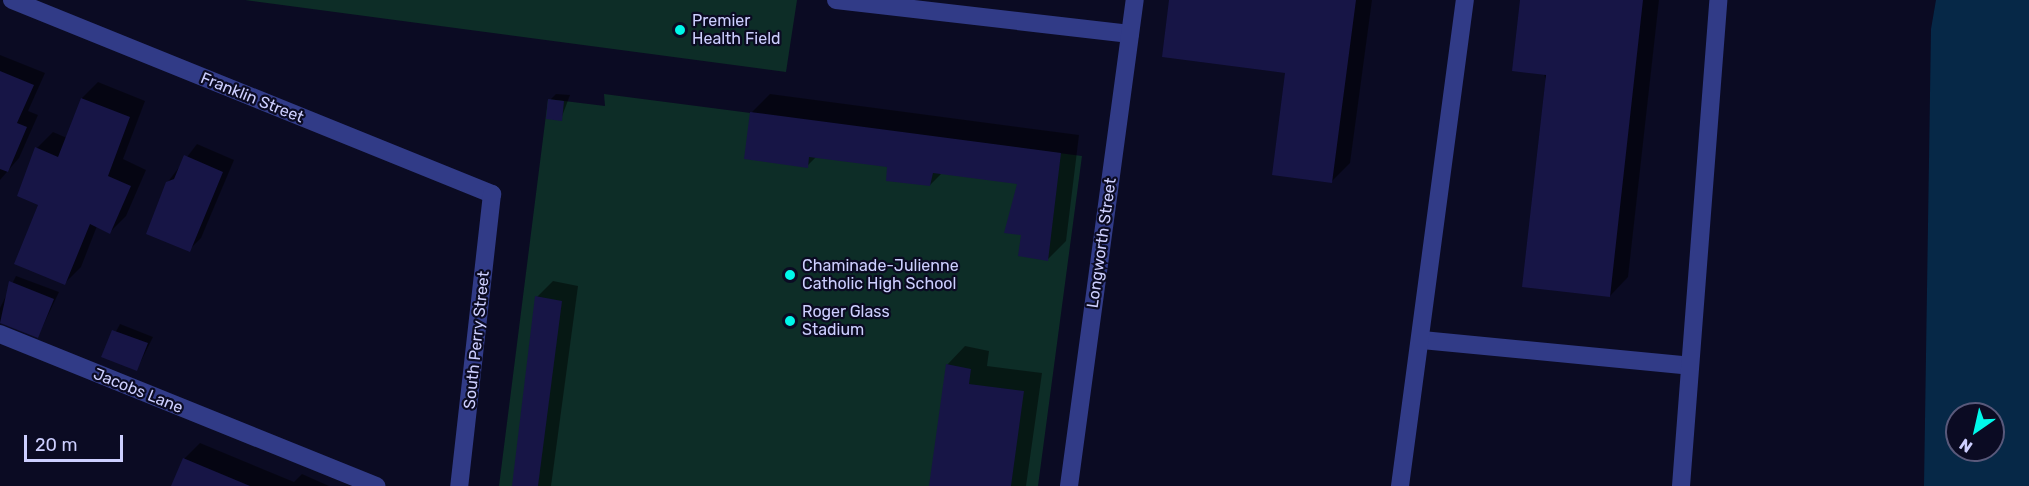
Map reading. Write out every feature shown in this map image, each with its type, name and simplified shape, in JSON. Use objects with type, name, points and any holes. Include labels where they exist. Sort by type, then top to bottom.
[{"type":"street","name":"Franklin Street","points":[[12,0],[492,194]]},
{"type":"street","points":[[836,0],[1130,34]]},
{"type":"street","name":"Longworth Street","points":[[1069,486],[1135,0]]},
{"type":"street","points":[[1400,486],[1422,340],[1465,0]]},
{"type":"street","points":[[1681,486],[1718,0]]},
{"type":"street","name":"South Perry Street","points":[[459,486],[492,194]]},
{"type":"street","name":"Jacobs Lane","points":[[0,334],[377,486]]},
{"type":"street","points":[[1422,340],[1690,366]]},
{"type":"green space","name":"Premier Health Field","points":[[245,0],[797,0],[786,72]]},
{"type":"green space","name":"Roger Glass Stadium","points":[[604,94],[1082,156],[1038,486],[499,486],[548,99],[605,106]]},
{"type":"water","points":[[1936,0],[2029,0],[2029,486],[1924,486],[1931,29]]},
{"type":"building","points":[[1169,0],[1356,0],[1332,183],[1272,175],[1285,73],[1162,57]]},
{"type":"building","points":[[1520,0],[1643,0],[1610,297],[1522,287],[1546,75],[1512,71]]},
{"type":"building","points":[[0,71],[34,85],[17,123],[27,127],[8,172],[0,169]]},
{"type":"building","points":[[81,98],[130,117],[108,176],[131,186],[110,234],[90,224],[65,285],[14,264],[38,205],[17,196],[35,147],[58,157]]},
{"type":"building","points":[[548,99],[564,101],[562,121],[546,119]]},
{"type":"building","points":[[750,112],[1061,153],[1048,261],[1018,256],[1021,235],[1004,233],[1017,184],[933,173],[930,186],[886,181],[887,167],[809,157],[808,168],[744,159]]},
{"type":"building","points":[[184,155],[223,172],[190,252],[146,234],[166,182],[174,179]]},
{"type":"building","points":[[9,281],[54,299],[38,338],[0,323]]},
{"type":"building","points":[[535,296],[562,301],[538,486],[512,486]]},
{"type":"building","points":[[112,330],[148,343],[137,371],[101,357]]},
{"type":"building","points":[[946,364],[971,369],[969,384],[1024,391],[1011,486],[929,486]]},
{"type":"building","points":[[183,458],[250,486],[171,486]]},
{"type":"place","name":"Premier Health Field","points":[[680,30]]},
{"type":"place","name":"Chaminade-Julienne Catholic High School","points":[[790,275]]},
{"type":"place","name":"Roger Glass Stadium","points":[[790,321]]}]
